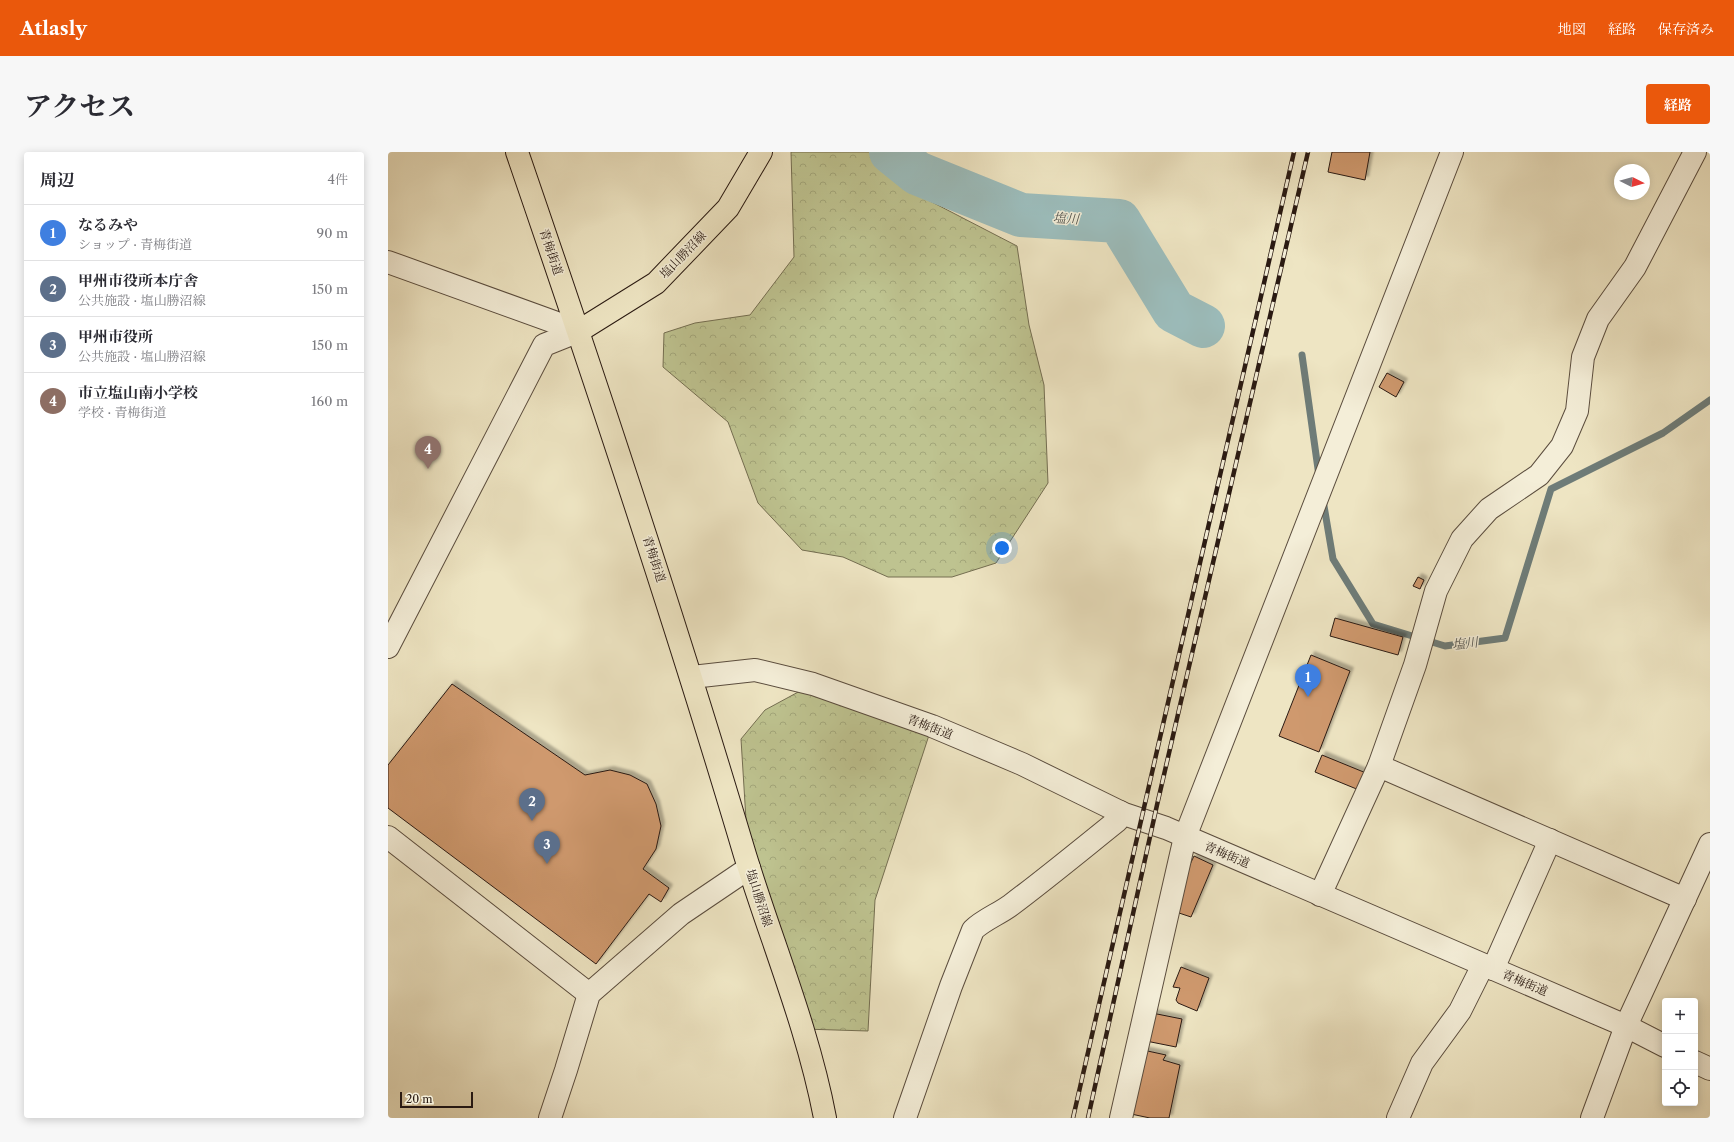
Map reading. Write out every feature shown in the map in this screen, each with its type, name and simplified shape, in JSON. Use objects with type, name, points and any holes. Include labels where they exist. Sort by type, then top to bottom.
[{"type":"main road","name":"青梅街道","points":[[517,152],[579,331],[692,677]]},
{"type":"main road","name":"塩山勝沼線","points":[[579,331],[656,283],[728,208],[761,152]]},
{"type":"main road","name":"塩山勝沼線","points":[[692,677],[749,868],[803,1029],[826,1118]]},
{"type":"street","points":[[1121,1118],[1185,837],[1452,152]]},
{"type":"street","points":[[1320,895],[1379,766],[1415,665],[1436,591],[1462,538],[1489,509],[1539,475],[1562,446],[1577,411],[1583,357],[1598,319],[1635,267],[1694,152]]},
{"type":"street","points":[[388,262],[579,331]]},
{"type":"street","points":[[388,647],[544,345],[579,331]]},
{"type":"street","name":"青梅街道","points":[[692,677],[755,670],[814,684],[932,726],[1015,761],[1120,812],[1166,828],[1626,1026],[1662,1044]]},
{"type":"street","points":[[1379,766],[1685,899]]},
{"type":"street","points":[[905,1118],[951,986],[973,930],[1001,913],[1117,821],[1120,812]]},
{"type":"street","points":[[388,837],[589,994]]},
{"type":"street","points":[[1400,1118],[1422,1062],[1460,1011],[1488,967],[1550,840]]},
{"type":"street","points":[[1592,1118],[1626,1026],[1710,844]]},
{"type":"street","points":[[550,1118],[589,994],[681,914],[749,868]]},
{"type":"street","points":[[1698,1063],[1710,1069]]},
{"type":"green space","points":[[791,152],[871,152],[928,200],[1017,246],[1029,325],[1044,385],[1048,483],[996,563],[952,577],[888,577],[843,557],[802,550],[758,503],[728,422],[663,367],[664,333],[695,323],[750,315],[794,257]]},
{"type":"green space","points":[[813,684],[932,726],[875,900],[868,1031],[803,1029],[749,868],[741,739],[765,710]]},
{"type":"building","points":[[1332,152],[1370,152],[1365,180],[1328,172]]},
{"type":"building","points":[[1387,373],[1404,382],[1396,397],[1379,387]]},
{"type":"building","points":[[1418,577],[1424,580],[1420,589],[1413,586]]},
{"type":"building","points":[[1335,618],[1403,637],[1398,655],[1330,636]]},
{"type":"building","points":[[1311,655],[1350,671],[1319,752],[1279,736]]},
{"type":"building","points":[[452,684],[585,775],[610,770],[630,775],[647,784],[656,804],[661,826],[656,849],[643,869],[669,888],[661,902],[649,894],[596,964],[388,808],[388,765]]},
{"type":"building","points":[[1322,755],[1366,773],[1359,790],[1315,772]]},
{"type":"building","points":[[1194,856],[1213,865],[1191,917],[1179,913],[1182,881]]},
{"type":"building","points":[[1181,967],[1209,978],[1197,1011],[1178,1003],[1176,1000],[1180,988],[1173,987]]},
{"type":"building","points":[[1152,1013],[1182,1019],[1176,1047],[1146,1041]]},
{"type":"building","points":[[1143,1050],[1166,1055],[1163,1060],[1180,1065],[1169,1118],[1150,1118],[1131,1114]]},
{"type":"waterway","name":"塩川","points":[[891,152],[917,173],[1021,215],[1119,221],[1174,311],[1203,326]]},
{"type":"waterway","name":"塩川","points":[[1302,355],[1319,476]]},
{"type":"waterway","name":"塩川","points":[[1323,500],[1333,559],[1373,624],[1445,646],[1505,638],[1551,489],[1663,433],[1710,400]]},
{"type":"railway","points":[[1073,1118],[1294,152]]},
{"type":"railway","points":[[1088,1118],[1157,805],[1308,152]]},
{"type":"place","name":"市立塩山南小学校","points":[[428,469]]},
{"type":"place","name":"なるみや","points":[[1308,697]]},
{"type":"place","name":"甲州市役所本庁舎","points":[[532,821]]},
{"type":"place","name":"甲州市役所","points":[[547,864]]}]
